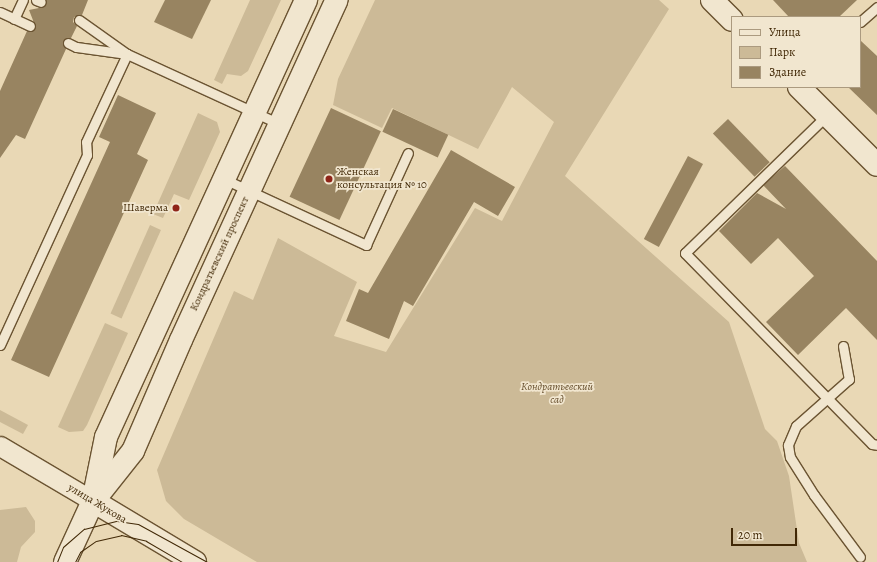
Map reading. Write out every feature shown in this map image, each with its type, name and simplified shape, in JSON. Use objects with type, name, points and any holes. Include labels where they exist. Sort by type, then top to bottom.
[{"type":"main road","name":"Кондратьевский проспект","points":[[65,562],[93,501],[106,437],[306,0]]},
{"type":"main road","name":"Кондратьевский проспект","points":[[93,501],[133,451],[249,190],[337,0]]},
{"type":"main road","points":[[712,0],[731,19]]},
{"type":"main road","points":[[800,88],[877,165]]},
{"type":"main road","name":"улица Жукова","points":[[93,501],[195,562]]},
{"type":"street","name":"улица Жукова","points":[[0,446],[93,501]]},
{"type":"lane","points":[[14,19],[23,0]]},
{"type":"lane","points":[[861,21],[877,7]]},
{"type":"lane","points":[[0,12],[30,26]]},
{"type":"lane","points":[[79,20],[127,54],[280,124]]},
{"type":"lane","points":[[68,43],[76,47],[127,54]]},
{"type":"lane","points":[[0,345],[3,333],[87,156],[86,142],[127,54]]},
{"type":"lane","points":[[827,115],[685,253],[827,399],[875,443]]},
{"type":"lane","points":[[224,179],[366,245],[408,153]]},
{"type":"lane","points":[[843,346],[849,379],[796,426],[788,445],[790,457],[860,557]]},
{"type":"green space","points":[[250,0],[281,0],[248,71],[241,76],[227,74],[222,84],[214,80]]},
{"type":"green space","name":"Кондратьевский сад","points":[[375,0],[659,0],[669,9],[565,176],[729,322],[765,429],[777,441],[789,476],[799,543],[807,562],[257,562],[184,519],[166,501],[157,470],[234,291],[253,300],[278,238],[357,282],[334,336],[386,352],[475,208],[502,221],[554,122],[512,87],[478,149],[392,108],[382,128],[333,105],[338,79]]},
{"type":"green space","points":[[198,113],[217,122],[220,132],[189,200],[174,194],[163,218],[153,214]]},
{"type":"green space","points":[[150,225],[161,230],[122,318],[111,314]]},
{"type":"green space","points":[[105,323],[128,333],[87,425],[83,431],[69,432],[58,427]]},
{"type":"green space","points":[[0,410],[28,425],[23,434],[0,422]]},
{"type":"green space","points":[[26,507],[35,521],[35,532],[21,547],[17,562],[0,562],[0,510]]},
{"type":"building","points":[[46,0],[88,0],[82,15],[74,17],[73,22],[77,26],[71,38],[63,41],[66,49],[25,139],[16,135],[0,158],[0,91],[27,31],[36,28],[29,10],[44,7]]},
{"type":"building","points":[[165,0],[211,0],[192,39],[154,22]]},
{"type":"building","points":[[773,0],[857,0],[840,16],[788,16]]},
{"type":"building","points":[[861,41],[877,56],[877,115],[849,88],[861,88]]},
{"type":"building","points":[[118,95],[156,113],[137,154],[148,160],[49,377],[11,360],[110,142],[99,137]]},
{"type":"building","name":"Женская консультация № 10","points":[[331,108],[381,131],[339,220],[290,197]]},
{"type":"building","points":[[393,109],[448,135],[438,157],[382,132]]},
{"type":"building","points":[[728,119],[770,162],[755,177],[713,134]]},
{"type":"building","points":[[451,150],[515,187],[498,216],[474,202],[413,306],[404,301],[389,339],[346,321],[359,289],[368,293]]},
{"type":"building","points":[[688,156],[703,164],[659,247],[644,239]]},
{"type":"building","points":[[785,166],[877,261],[877,340],[846,308],[798,355],[766,322],[814,276],[778,238],[751,264],[719,231],[757,193],[786,209],[763,185]]},
{"type":"tram line","points":[[57,562],[63,547],[84,529],[117,521],[138,524],[207,562]]},
{"type":"tram line","points":[[75,562],[80,552],[96,541],[121,535],[146,541],[182,562]]},
{"type":"place","name":"Женская консультация № 10","points":[[329,179]]},
{"type":"place","name":"Шаверма","points":[[176,208]]}]
